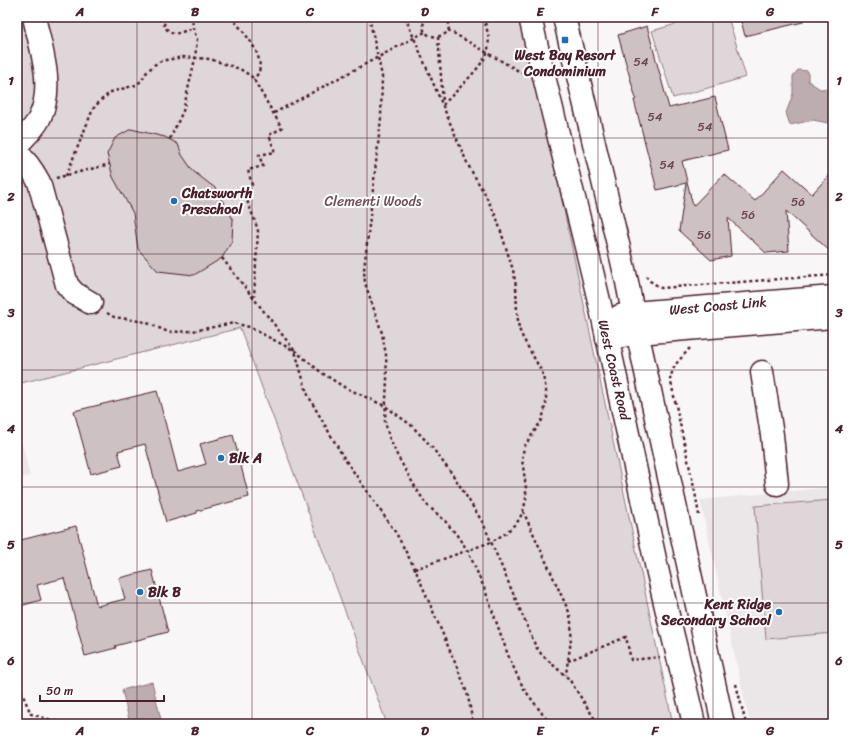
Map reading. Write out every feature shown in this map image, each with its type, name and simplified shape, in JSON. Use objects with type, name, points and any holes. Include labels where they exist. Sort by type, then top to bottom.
[{"type":"main road","points":[[17,145],[38,121],[43,108],[46,91],[46,72],[34,17]]},
{"type":"main road","name":"West Coast Road","points":[[530,17],[579,214],[590,270],[634,455],[656,565],[694,724]]},
{"type":"main road","points":[[564,17],[628,282],[635,323],[723,724]]},
{"type":"main road","points":[[17,153],[32,168],[39,182],[67,285],[74,293],[91,303]]},
{"type":"main road","name":"West Coast Link","points":[[605,329],[635,323],[833,297]]},
{"type":"main road","name":"West Coast Link","points":[[635,323],[833,317]]},
{"type":"main road","points":[[762,372],[772,435],[777,484]]},
{"type":"path","points":[[166,17],[164,25],[170,33],[174,34],[192,28]]},
{"type":"path","points":[[170,139],[183,111],[195,59],[197,39],[192,28],[192,17]]},
{"type":"path","points":[[231,17],[246,34],[256,52],[259,62],[259,72],[254,80]]},
{"type":"path","points":[[369,17],[382,76],[381,118],[364,270],[365,283],[382,333],[386,355],[387,379],[384,421],[396,455],[426,504],[453,530],[468,551],[485,590],[508,655],[517,675],[524,689],[550,724]]},
{"type":"path","points":[[404,17],[468,165],[497,219],[513,270],[516,286],[516,312],[519,329],[542,372],[546,389],[546,404],[543,416],[524,447],[522,459],[526,488],[524,511],[519,520],[514,526],[491,542],[415,569]]},
{"type":"path","points":[[426,17],[424,23],[426,32],[432,37],[438,37],[445,34],[448,30],[449,23],[447,17]]},
{"type":"path","points":[[443,105],[480,64],[487,52],[489,38],[483,17]]},
{"type":"path","points":[[448,30],[529,77]]},
{"type":"path","points":[[274,114],[426,32]]},
{"type":"path","points":[[438,37],[443,105]]},
{"type":"path","points":[[66,176],[93,109],[100,101],[114,91],[136,85],[154,65],[162,61],[183,57],[210,59],[226,63],[240,69],[250,76],[254,80],[282,128],[269,135],[275,152],[259,155],[263,166],[248,170],[252,185],[230,199]]},
{"type":"path","points":[[39,182],[110,164]]},
{"type":"path","points":[[243,190],[258,231],[254,298]]},
{"type":"path","points":[[222,258],[294,351],[307,393],[315,408],[344,458],[396,534],[415,569],[464,684],[474,724]]},
{"type":"path","points":[[650,281],[661,288],[833,275]]},
{"type":"path","points":[[114,317],[145,322],[166,331],[180,332],[234,323],[243,324],[257,330],[294,351],[322,373],[338,383],[385,406],[411,425],[431,446],[455,478],[483,523],[534,644],[542,654],[566,676],[598,724]]},
{"type":"path","points":[[524,511],[572,621],[566,676]]},
{"type":"path","points":[[568,661],[626,637],[630,660],[662,656]]},
{"type":"path","points":[[21,691],[31,714],[65,724]]},
{"type":"shaded area","points":[[798,70],[808,71],[808,81],[820,89],[833,88],[833,121],[828,123],[813,120],[790,125],[786,113],[793,94],[793,76]]},
{"type":"shaded area","points":[[17,425],[30,476],[17,478]]},
{"type":"shaded area","name":"Kent Ridge Secondary School","points":[[833,487],[833,724],[750,724],[700,500]]},
{"type":"shaded area","points":[[152,682],[162,724],[130,724],[122,690]]},
{"type":"green space","name":"Clementi Woods","points":[[17,17],[523,17],[673,724],[387,724],[240,328],[17,384]]},
{"type":"green space","points":[[700,17],[728,17],[746,77],[673,98],[652,31]]},
{"type":"green space","points":[[833,500],[833,633],[766,639],[755,506]]},
{"type":"building","points":[[740,17],[802,17],[803,22],[745,36]]},
{"type":"building","points":[[647,26],[669,108],[715,97],[728,150],[682,161],[693,206],[724,174],[755,201],[784,169],[812,194],[833,171],[833,254],[786,211],[789,251],[766,253],[728,218],[731,256],[711,260],[679,231],[686,183],[657,190],[634,100],[636,99],[618,35]]},
{"type":"building","name":"Chatsworth Preschool","points":[[131,129],[165,137],[178,144],[182,155],[193,171],[215,188],[233,219],[232,241],[222,258],[194,275],[158,271],[138,249],[133,213],[113,177],[107,154],[115,138]]},
{"type":"building","name":"Blk A","points":[[157,391],[178,472],[206,464],[200,444],[233,435],[249,497],[197,511],[197,513],[166,522],[145,444],[118,451],[122,466],[91,474],[74,411]]},
{"type":"building","name":"Blk B","points":[[76,526],[97,606],[125,599],[119,578],[152,570],[168,632],[115,646],[116,648],[85,656],[64,578],[37,585],[41,600],[17,607],[17,541]]},
{"type":"place","name":"West Bay Resort Condominium","points":[[565,40]]},
{"type":"place","name":"Chatsworth Preschool","points":[[174,201]]},
{"type":"place","name":"Blk A","points":[[221,458]]},
{"type":"place","name":"Blk B","points":[[140,592]]},
{"type":"place","name":"Kent Ridge Secondary School","points":[[779,612]]}]
